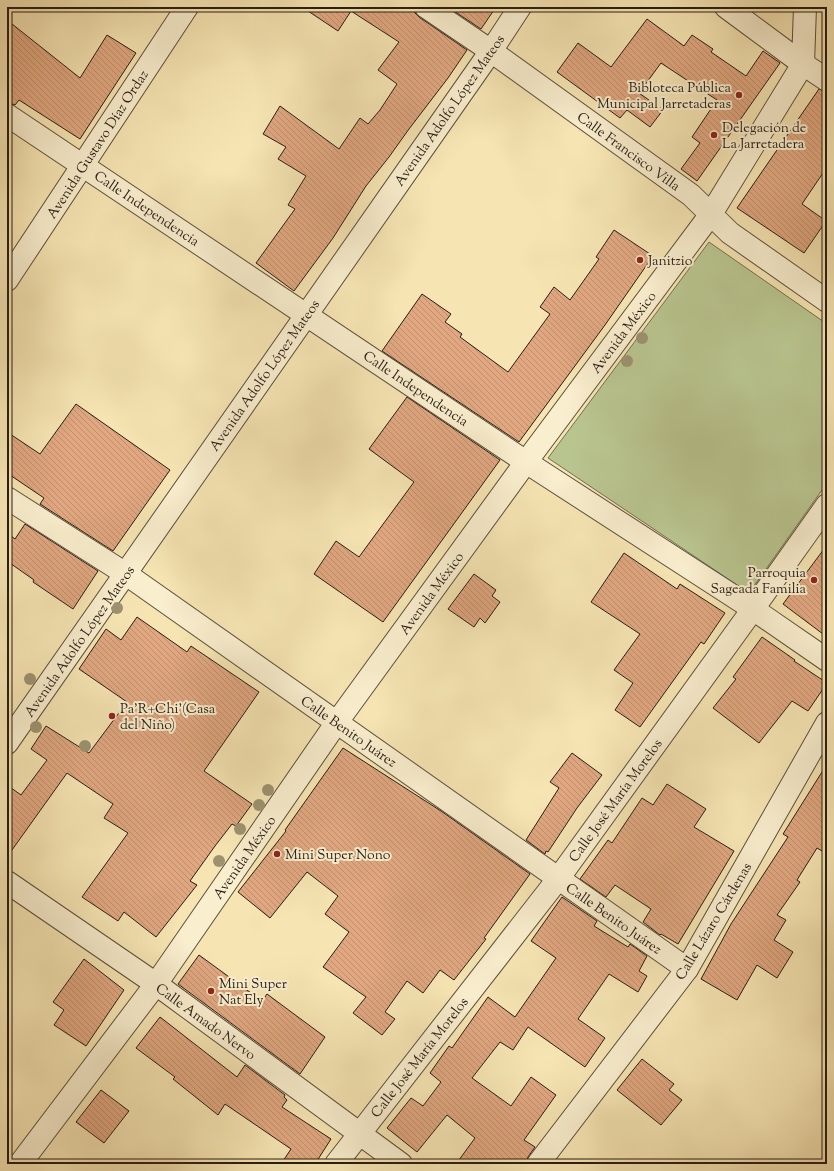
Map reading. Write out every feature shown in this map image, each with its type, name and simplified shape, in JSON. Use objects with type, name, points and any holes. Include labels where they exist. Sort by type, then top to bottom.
[{"type":"street","name":"Avenida Gustavo Díaz Ordaz","points":[[7,280],[187,7]]},
{"type":"street","name":"Calle Francisco Villa","points":[[426,7],[691,195],[730,233],[827,301]]},
{"type":"street","name":"Avenida Adolfo López Mateos","points":[[7,743],[306,314],[491,52],[520,7]]},
{"type":"street","points":[[726,7],[827,80]]},
{"type":"street","points":[[803,64],[804,7]]},
{"type":"street","name":"Avenida México","points":[[20,1164],[156,984],[338,722],[526,462],[711,214],[803,64]]},
{"type":"street","name":"Calle Independencia","points":[[7,115],[526,462],[753,609],[827,660]]},
{"type":"street","name":"Calle Benito Juárez","points":[[7,498],[126,574],[687,969]]},
{"type":"street","name":"Calle José María Morelos","points":[[336,1164],[558,879],[827,504]]},
{"type":"street","name":"Calle Lázaro Cárdenas","points":[[538,1164],[687,969],[827,723]]},
{"type":"street","name":"Calle Amado Nervo","points":[[7,882],[156,984],[401,1164]]},
{"type":"green space","points":[[709,242],[827,324],[827,483],[749,593],[548,458]]},
{"type":"building","points":[[302,7],[414,7],[415,13],[419,17],[467,50],[448,78],[366,186],[333,238],[294,291],[256,263],[295,209],[288,205],[306,176],[278,159],[286,147],[263,134],[280,106],[339,149],[360,118],[368,124],[380,110],[397,84],[378,70],[399,42],[351,11],[338,31]]},
{"type":"building","points":[[448,7],[496,7],[481,29]]},
{"type":"building","points":[[647,19],[684,46],[692,35],[713,49],[711,52],[746,76],[763,51],[780,63],[697,181],[681,169],[700,143],[692,137],[717,100],[661,63],[639,93],[663,110],[650,127],[627,110],[620,118],[557,72],[578,43],[611,67]]},
{"type":"building","points":[[7,20],[80,78],[107,35],[136,53],[80,139],[19,100],[15,105],[7,103]]},
{"type":"building","points":[[819,89],[827,92],[827,167],[802,204],[826,221],[804,253],[737,208]]},
{"type":"building","points":[[614,230],[653,256],[605,325],[519,442],[382,351],[422,294],[451,314],[445,322],[462,334],[460,337],[508,372],[550,314],[540,307],[554,287],[570,300],[599,259],[596,257]]},
{"type":"building","points":[[407,397],[500,460],[383,622],[314,574],[336,541],[359,557],[414,482],[369,449]]},
{"type":"building","points":[[76,404],[170,470],[113,551],[40,504],[44,498],[7,473],[7,432],[40,454]]},
{"type":"building","points":[[25,524],[98,571],[73,609],[33,582],[34,580],[7,561],[7,533],[15,539]]},
{"type":"building","name":"Parroquia Sageada Familia","points":[[827,545],[827,637],[783,604]]},
{"type":"building","points":[[624,553],[677,589],[680,584],[725,613],[704,644],[701,642],[640,727],[615,710],[633,683],[614,670],[640,634],[591,602]]},
{"type":"building","points":[[474,574],[496,590],[492,596],[500,602],[485,623],[480,618],[474,627],[448,609]]},
{"type":"building","points":[[137,617],[187,652],[191,646],[259,692],[204,771],[252,804],[236,826],[232,824],[215,846],[190,881],[197,885],[156,937],[124,912],[118,921],[82,897],[128,833],[104,818],[113,804],[67,773],[7,857],[7,785],[21,795],[47,760],[31,749],[46,726],[89,753],[127,702],[79,669],[106,629],[121,640]]},
{"type":"building","points":[[762,637],[827,683],[808,711],[792,701],[759,743],[713,708],[736,679],[733,677]]},
{"type":"building","points":[[343,748],[441,811],[530,874],[484,938],[486,939],[454,980],[440,970],[423,993],[407,981],[385,1012],[395,1019],[382,1035],[353,1013],[366,997],[323,967],[349,932],[325,914],[338,896],[307,872],[270,918],[238,892],[286,831],[285,830]]},
{"type":"building","points":[[572,753],[602,775],[577,808],[548,852],[546,851],[545,854],[526,840],[559,788],[550,782]]},
{"type":"building","points":[[827,764],[827,854],[817,848],[797,880],[800,882],[777,915],[786,920],[774,940],[793,952],[777,978],[757,965],[737,1000],[701,979],[731,924],[788,837],[783,834]]},
{"type":"building","points":[[667,784],[706,809],[694,827],[734,851],[678,944],[661,934],[660,935],[643,922],[651,909],[615,885],[606,897],[580,879],[608,840],[612,843],[642,798],[653,805]]},
{"type":"building","points":[[562,897],[597,921],[594,926],[628,947],[630,944],[647,956],[639,971],[647,976],[638,992],[609,974],[578,1019],[605,1038],[585,1067],[528,1027],[513,1050],[500,1042],[472,1078],[511,1106],[531,1077],[556,1095],[524,1140],[535,1147],[528,1157],[526,1164],[456,1164],[475,1138],[447,1115],[417,1152],[387,1128],[411,1098],[423,1106],[441,1082],[430,1073],[449,1046],[452,1048],[488,997],[515,1017],[556,958],[531,941]]},
{"type":"building","points":[[199,955],[262,1001],[267,994],[325,1037],[300,1074],[178,984]]},
{"type":"building","points":[[84,959],[124,990],[86,1046],[54,1025],[64,1010],[53,1002]]},
{"type":"building","points":[[160,1017],[237,1077],[245,1065],[285,1095],[284,1097],[287,1100],[282,1107],[331,1139],[315,1164],[281,1164],[291,1149],[225,1104],[218,1115],[173,1079],[175,1077],[136,1048]]},
{"type":"building","points":[[642,1059],[674,1084],[669,1090],[682,1100],[661,1125],[617,1090]]},
{"type":"building","points":[[101,1090],[129,1111],[104,1143],[76,1122]]},
{"type":"place","name":"Bibloteca Pública Municipal Jarretaderas","points":[[739,95]]},
{"type":"place","name":"Delegación de La Jarretadera","points":[[714,135]]},
{"type":"place","name":"Janitzio","points":[[640,260]]},
{"type":"place","name":"Parroquia Sageada Familia","points":[[814,580]]},
{"type":"place","name":"Pa'R+Chi'(Casa del Niño)","points":[[112,716]]},
{"type":"place","name":"Mini Super Nono","points":[[277,854]]},
{"type":"place","name":"Mini Super Nat Ely","points":[[211,991]]}]
